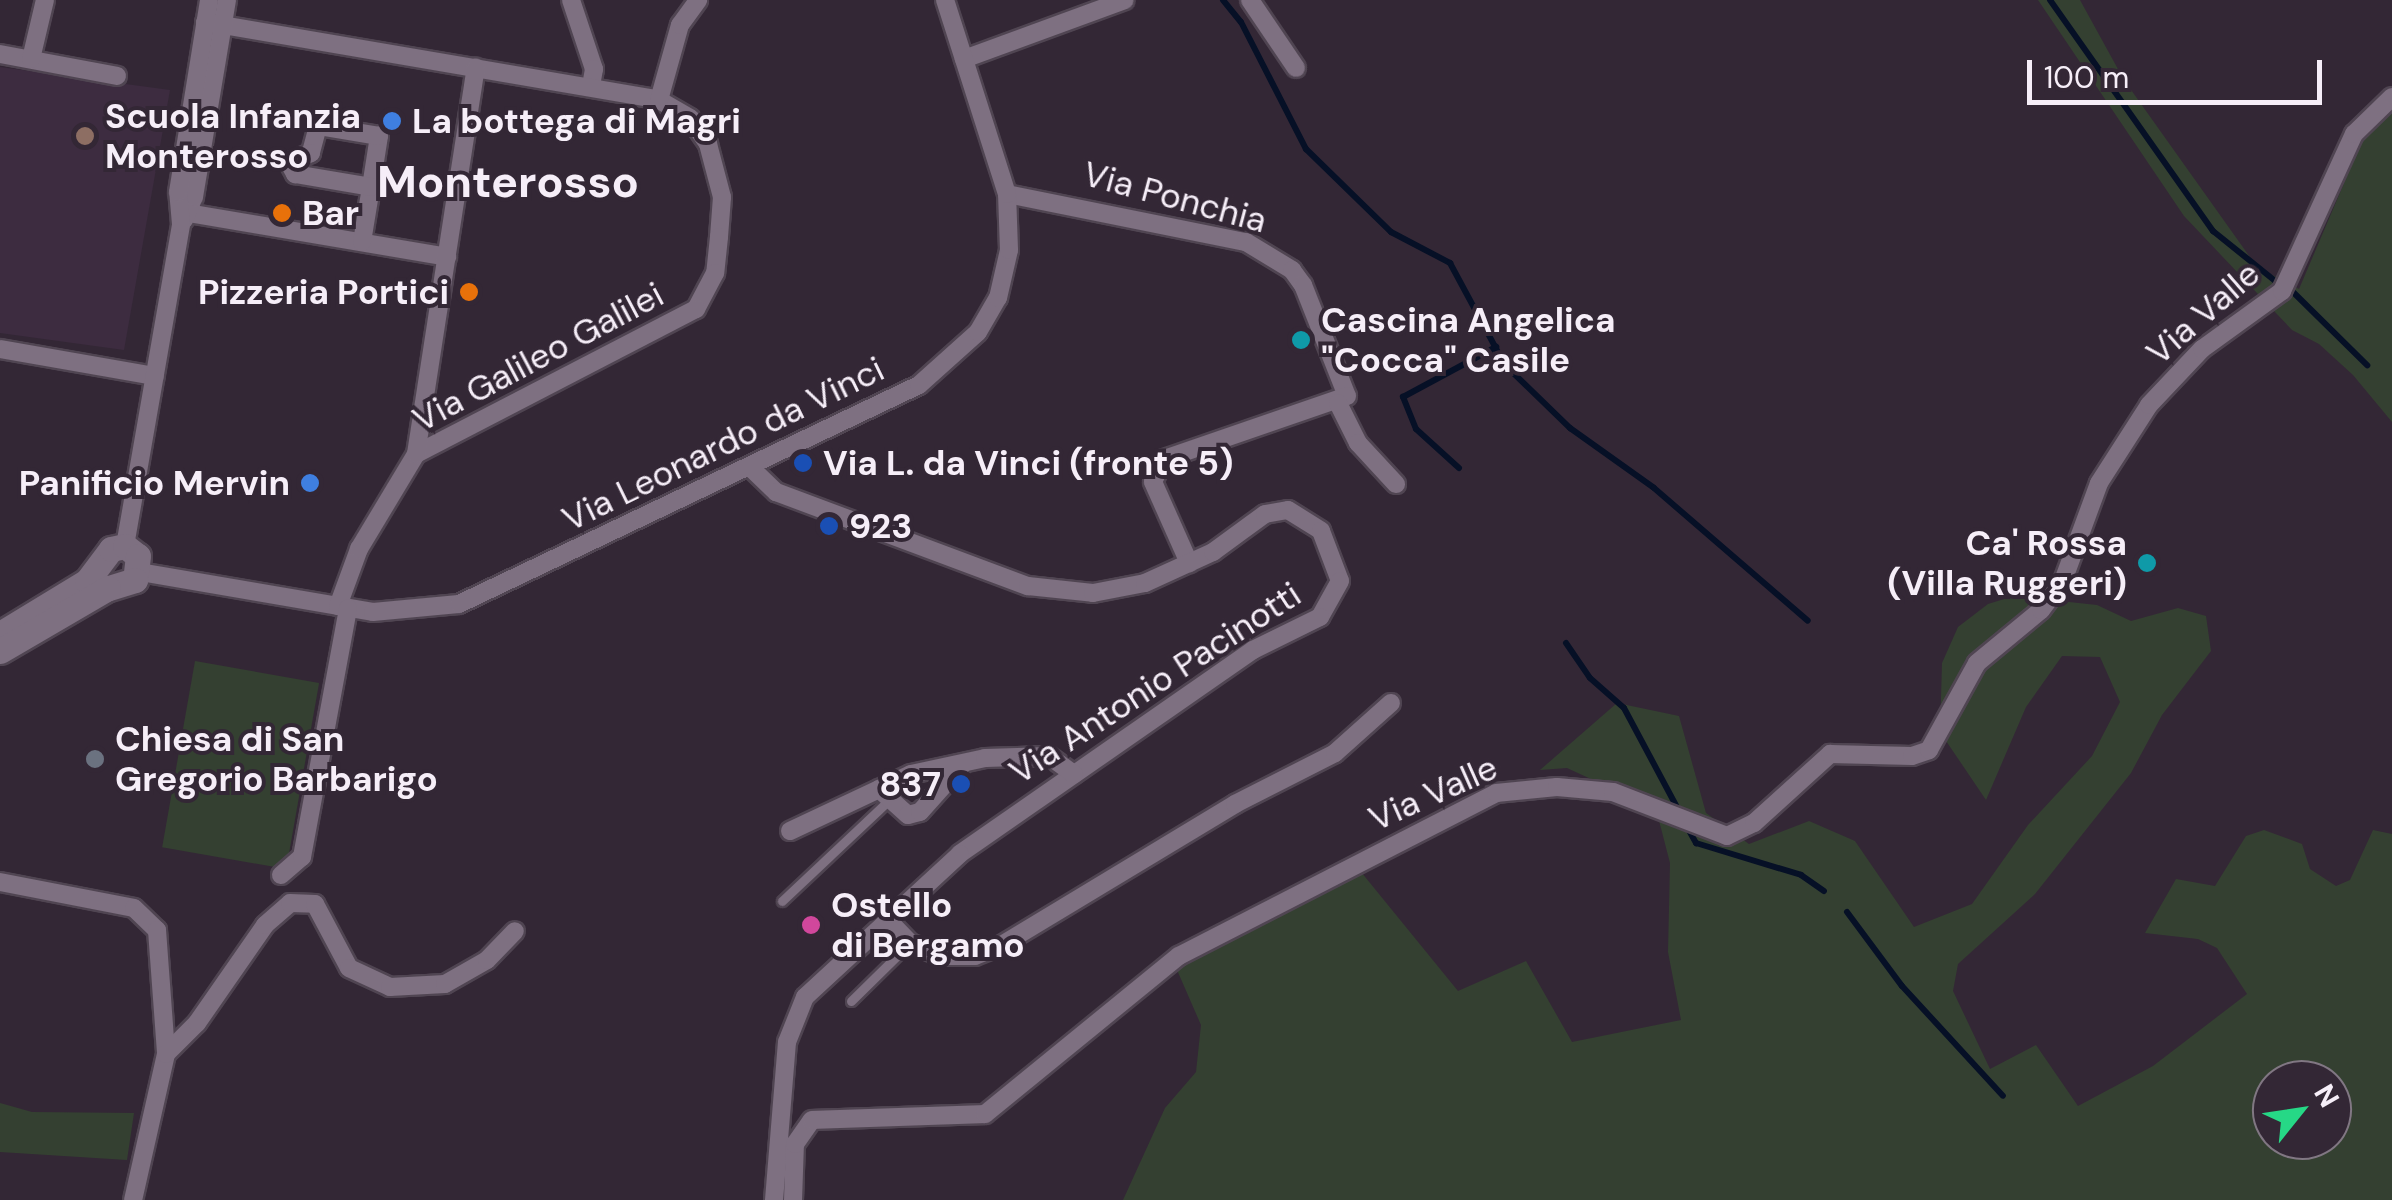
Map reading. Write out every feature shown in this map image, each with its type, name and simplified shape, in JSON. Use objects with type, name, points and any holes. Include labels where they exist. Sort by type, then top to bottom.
[{"type":"street","points":[[31,60],[45,0]]},
{"type":"street","points":[[208,0],[214,23]]},
{"type":"street","points":[[125,546],[185,219],[178,192],[214,23],[227,0]]},
{"type":"street","points":[[572,0],[594,69],[591,86]]},
{"type":"street","points":[[658,100],[680,25],[698,0]]},
{"type":"street","name":"Via Leonardo da Vinci","points":[[140,572],[398,613],[458,604],[919,385],[960,354],[998,298],[1009,250],[1008,194],[945,0]]},
{"type":"street","points":[[964,59],[1125,0]]},
{"type":"street","points":[[1250,0],[1296,68]]},
{"type":"street","name":"Via Galileo Galilei","points":[[214,23],[658,100],[690,118],[719,172],[719,237],[709,290],[676,323],[416,454],[359,549],[343,607],[302,857],[281,875]]},
{"type":"street","points":[[0,54],[117,76]]},
{"type":"street","points":[[416,454],[476,68]]},
{"type":"street","name":"Via Valle","points":[[792,1200],[795,1144],[812,1120],[985,1114],[1179,956],[1496,793],[1557,787],[1612,792],[1727,836],[1754,823],[1830,754],[1912,756],[1929,750],[1977,663],[2041,610],[2063,581],[2098,483],[2149,405],[2202,349],[2282,291],[2354,134],[2392,97]]},
{"type":"street","points":[[362,242],[371,188],[379,136],[318,126],[310,152],[288,163],[294,174],[371,188]]},
{"type":"street","name":"Via Ponchia","points":[[1008,194],[1246,242],[1275,257],[1292,270],[1314,309],[1346,389],[1338,403],[1358,443],[1396,484]]},
{"type":"street","points":[[185,219],[447,257]]},
{"type":"street","points":[[0,350],[155,376]]},
{"type":"street","points":[[1189,563],[1153,482],[1164,459],[1244,427],[1338,403]]},
{"type":"street","name":"Via Antonio Pacinotti","points":[[751,468],[776,492],[1028,586],[1120,589],[1189,563],[1247,523],[1288,510],[1320,531],[1340,582],[1320,617],[1252,650],[960,854],[805,997],[792,1018],[776,1115],[774,1200]]},
{"type":"street","points":[[0,634],[110,575],[140,572],[138,556],[125,546]]},
{"type":"street","points":[[110,575],[107,553],[125,546]]},
{"type":"street","points":[[0,651],[110,575]]},
{"type":"street","points":[[887,919],[910,942],[958,959],[1018,937],[1220,812],[1335,753],[1391,703]]},
{"type":"street","points":[[790,831],[966,762],[1024,752],[1049,756],[1074,774]]},
{"type":"street","points":[[884,794],[908,815],[920,812],[966,762]]},
{"type":"street","points":[[0,882],[134,908],[152,920],[166,1054],[133,1200]]},
{"type":"street","points":[[166,1054],[197,1023],[265,925],[290,903],[315,904],[349,968],[390,987],[446,984],[487,960],[515,932]]},
{"type":"lane","points":[[782,902],[884,794]]},
{"type":"lane","points":[[851,1001],[910,942]]},
{"type":"shaded area","points":[[0,67],[170,90],[124,350],[0,333]]},
{"type":"green space","points":[[2038,0],[2080,0],[2124,80],[2257,267],[2299,289],[2362,141],[2392,113],[2392,422],[2353,375],[2319,344],[2292,330],[2184,216]]},
{"type":"green space","points":[[2014,596],[2097,605],[2131,621],[2178,608],[2206,616],[2211,651],[2162,715],[2131,773],[2035,894],[1958,964],[1953,991],[1990,1069],[2036,1045],[2078,1106],[2153,1066],[2247,994],[2217,948],[2198,939],[2145,933],[2176,879],[2215,886],[2246,836],[2264,830],[2302,844],[2310,869],[2336,886],[2350,880],[2373,830],[2392,834],[2392,1200],[1123,1200],[1165,1108],[1196,1072],[1201,1025],[1177,970],[1357,867],[1458,991],[1526,961],[1572,1042],[1681,1020],[1668,952],[1670,863],[1656,809],[1567,768],[1540,770],[1617,703],[1679,716],[1706,813],[1749,844],[1809,821],[1855,841],[1914,927],[1972,904],[2028,825],[2092,756],[2120,702],[2100,657],[2062,656],[2026,707],[1986,800],[1940,732],[1942,663],[1958,627],[1988,604]]},
{"type":"green space","points":[[195,661],[319,683],[286,869],[162,847]]},
{"type":"green space","points":[[0,1103],[32,1112],[134,1113],[127,1160],[0,1152]]},
{"type":"waterway","points":[[1223,0],[1241,22],[1306,149],[1391,232],[1450,263],[1505,365],[1570,428],[1654,488],[1808,621]]},
{"type":"waterway","points":[[2050,0],[2213,231],[2279,284]]},
{"type":"waterway","points":[[2294,293],[2367,365]]},
{"type":"waterway","points":[[1459,468],[1416,429],[1403,397],[1496,347]]},
{"type":"waterway","points":[[1566,643],[1590,678],[1624,708],[1680,813]]},
{"type":"waterway","points":[[1686,825],[1696,843],[1801,875],[1824,891]]},
{"type":"waterway","points":[[1847,912],[1902,986],[2003,1096]]},
{"type":"place","name":"La bottega di Magri","points":[[392,121]]},
{"type":"place","name":"Scuola Infanzia Monterosso","points":[[85,136]]},
{"type":"place","name":"Bar","points":[[282,213]]},
{"type":"place","name":"Pizzeria Portici","points":[[469,292]]},
{"type":"place","name":"Cascina Angelica \"Cocca\" Casile","points":[[1301,340]]},
{"type":"place","name":"Via L. da Vinci (fronte 5)","points":[[803,463]]},
{"type":"place","name":"Panificio Mervin","points":[[310,483]]},
{"type":"place","name":"923","points":[[829,526]]},
{"type":"place","name":"Ca' Rossa (Villa Ruggeri)","points":[[2147,563]]},
{"type":"place","name":"Chiesa di San Gregorio Barbarigo","points":[[95,759]]},
{"type":"place","name":"837","points":[[961,784]]},
{"type":"place","name":"Ostello di Bergamo","points":[[811,925]]},
{"type":"district","name":"Monterosso","points":[[508,182]]}]
